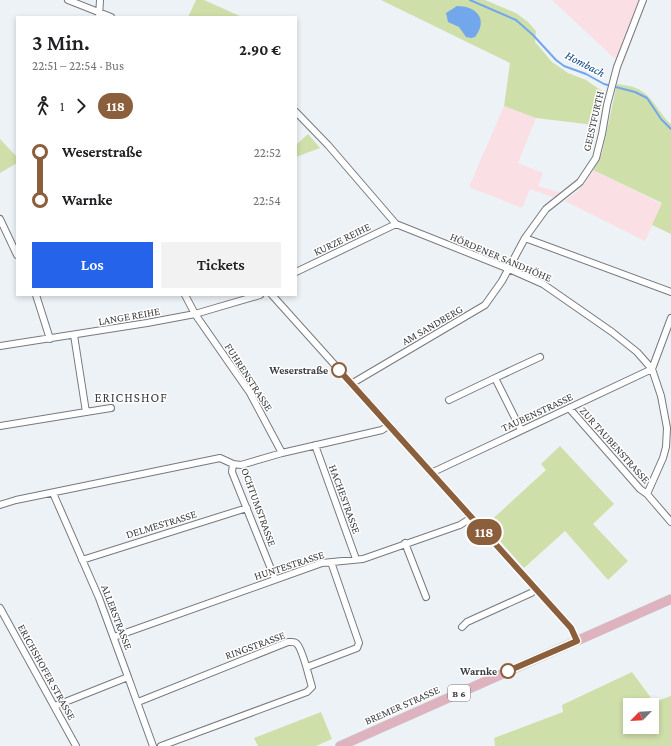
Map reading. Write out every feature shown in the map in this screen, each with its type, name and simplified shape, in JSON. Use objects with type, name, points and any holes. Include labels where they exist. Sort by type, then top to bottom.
[{"type":"main road","name":"BREMER STRASSE","points":[[340,746],[671,599]]},
{"type":"street","points":[[68,0],[99,14],[100,0]]},
{"type":"street","name":"GEESTFURTH","points":[[509,269],[525,238],[546,209],[576,186],[596,158],[611,87],[630,31],[643,0]]},
{"type":"street","name":"HÖRDENER SANDHÖHE","points":[[297,113],[328,145],[396,224],[509,269],[553,290],[637,352],[652,369],[662,402],[667,428],[668,447],[647,494]]},
{"type":"street","points":[[0,219],[16,252]]},
{"type":"street","name":"KURZE REIHE","points":[[297,272],[396,224]]},
{"type":"street","points":[[525,238],[671,292]]},
{"type":"street","name":"AM SANDBERG","points":[[351,384],[486,305],[509,269]]},
{"type":"street","points":[[36,296],[50,339]]},
{"type":"street","name":"FUHRENSTRASSE","points":[[186,296],[195,314],[250,393],[282,452]]},
{"type":"street","name":"LANGE REIHE","points":[[0,346],[147,324],[195,314],[257,296]]},
{"type":"street","points":[[273,296],[535,590],[571,628],[577,641]]},
{"type":"street","points":[[652,369],[671,318]]},
{"type":"street","points":[[74,335],[86,412]]},
{"type":"street","points":[[449,400],[540,357]]},
{"type":"street","name":"TAUBENSTRASSE","points":[[431,473],[652,369]]},
{"type":"street","points":[[495,378],[521,430]]},
{"type":"street","points":[[0,426],[111,408]]},
{"type":"street","name":"ZUR TAUBENSTRASSE","points":[[569,408],[640,489],[647,494]]},
{"type":"street","points":[[0,505],[220,458],[233,464],[241,465],[282,452],[382,430],[388,426]]},
{"type":"street","name":"HACHESTRASSE","points":[[314,445],[356,559]]},
{"type":"street","name":"OCHTUMSTRASSE","points":[[233,464],[232,472],[276,579]]},
{"type":"street","name":"ALLERSTRASSE","points":[[53,493],[99,598],[128,677]]},
{"type":"street","points":[[647,494],[671,522]]},
{"type":"street","name":"DELMESTRASSE","points":[[82,560],[247,508]]},
{"type":"street","name":"HUNTESTRASSE","points":[[114,637],[322,563],[363,559],[460,524],[471,518]]},
{"type":"street","points":[[405,543],[426,597]]},
{"type":"street","points":[[307,667],[357,648],[359,643],[331,562]]},
{"type":"street","points":[[462,627],[467,622],[531,594],[535,590]]},
{"type":"street","name":"ERICHSHOFER STRASSE","points":[[0,608],[76,746]]},
{"type":"street","name":"RINGSTRASSE","points":[[138,702],[288,642],[294,642],[298,645],[307,667],[312,687],[307,692],[161,746]]},
{"type":"street","points":[[54,706],[128,677],[153,746]]},
{"type":"shaded area","points":[[552,0],[647,0],[624,62],[614,58]]},
{"type":"shaded area","points":[[504,106],[536,118],[518,163],[543,173],[538,186],[561,193],[556,198],[530,189],[522,208],[469,187]]},
{"type":"shaded area","points":[[593,170],[662,204],[645,241],[565,201],[578,191]]},
{"type":"green space","points":[[196,0],[204,0],[240,16],[188,16]]},
{"type":"green space","points":[[381,0],[485,0],[516,13],[528,22],[536,31],[535,42],[552,62],[568,73],[586,80],[602,91],[594,125],[536,118],[504,106],[510,63]]},
{"type":"green space","points":[[617,84],[633,87],[643,92],[671,124],[671,234],[652,225],[662,203],[593,170],[602,153]]},
{"type":"green space","points":[[308,134],[320,148],[297,157],[297,144]]},
{"type":"green space","points":[[0,139],[16,156],[16,164],[0,173]]},
{"type":"green space","points":[[560,446],[614,504],[593,524],[628,561],[608,580],[565,531],[524,568],[486,525],[546,470],[541,464]]},
{"type":"green space","points":[[632,672],[651,698],[623,698],[623,734],[659,734],[659,700],[671,696],[671,746],[495,746],[494,738],[563,712],[562,705]]},
{"type":"green space","points":[[321,712],[332,739],[316,746],[258,746],[254,738]]},
{"type":"water","points":[[457,6],[470,8],[478,15],[481,25],[475,37],[466,37],[459,27],[448,22],[446,13]]},
{"type":"waterway","name":"Hombach","points":[[470,0],[516,20],[533,35],[556,60],[564,66],[586,74],[604,84],[635,92],[647,98],[661,119],[671,129]]},
{"type":"bus line","name":"118","points":[[339,370],[420,462],[571,628],[577,641],[508,671]]},
{"type":"place","name":"Weserstraße","points":[[339,370]]},
{"type":"place","name":"Warnke","points":[[508,671]]},
{"type":"district","name":"ERICHSHOF","points":[[131,397]]}]
